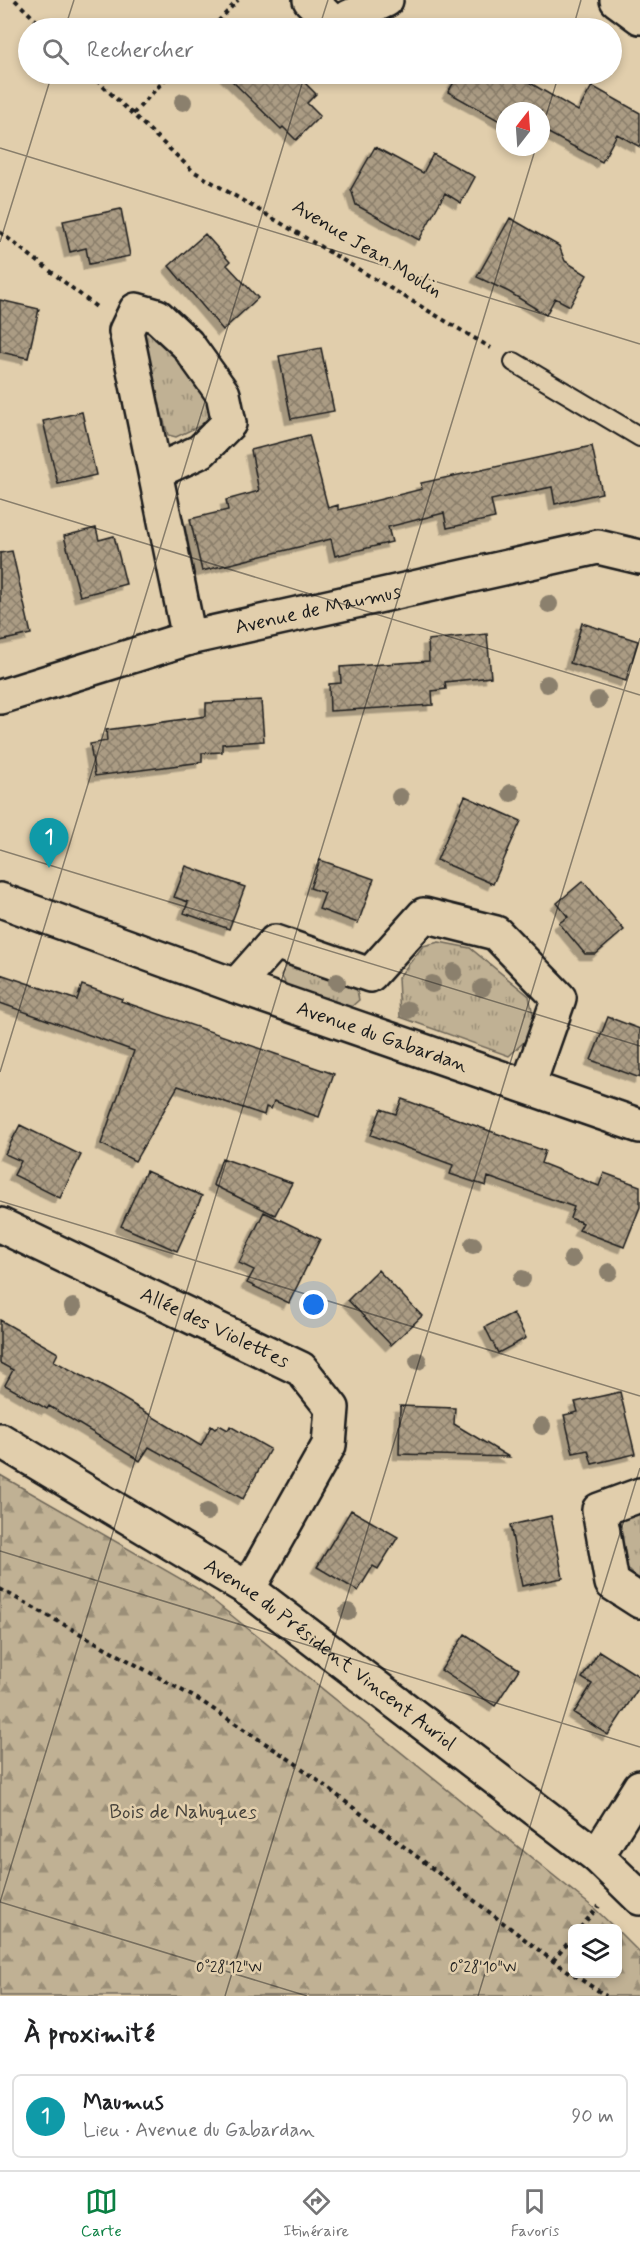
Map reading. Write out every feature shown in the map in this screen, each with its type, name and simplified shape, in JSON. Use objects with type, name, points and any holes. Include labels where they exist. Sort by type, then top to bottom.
[{"type":"street","points":[[310,0],[328,18]]},
{"type":"street","points":[[347,18],[386,0]]},
{"type":"street","points":[[617,0],[640,17]]},
{"type":"street","points":[[155,472],[201,451],[230,423],[223,394],[188,344],[158,316],[136,310],[126,331],[189,638]]},
{"type":"street","name":"Avenue de Maumus","points":[[0,697],[189,638],[598,547],[640,557]]},
{"type":"street","name":"Avenue du Gabardan","points":[[0,900],[236,986],[640,1126]]},
{"type":"street","points":[[236,986],[275,942],[370,975],[424,915],[496,933],[559,998],[528,1086]]},
{"type":"street","name":"Allée des Violettes","points":[[0,1225],[301,1369],[332,1408],[328,1445],[248,1589]]},
{"type":"street","name":"Avenue du Président Vincent Auriol","points":[[0,1440],[248,1589],[597,1856],[640,1899]]},
{"type":"street","points":[[640,1495],[599,1510],[612,1583],[640,1601]]},
{"type":"street","points":[[597,1856],[640,1787]]},
{"type":"lane","points":[[514,362],[640,437]]},
{"type":"path","points":[[15,0],[34,18]]},
{"type":"path","points":[[221,18],[238,0]]},
{"type":"path","name":"Avenue Jean Moulin","points":[[101,84],[193,171],[514,362]]},
{"type":"path","points":[[133,114],[161,84]]},
{"type":"path","points":[[0,232],[126,331]]},
{"type":"path","points":[[0,1588],[201,1701],[295,1763],[553,1961],[606,1996]]},
{"type":"path","points":[[585,1924],[606,1901]]},
{"type":"path","points":[[553,1961],[568,1944]]},
{"type":"green space","points":[[141,331],[157,335],[196,377],[215,402],[206,423],[176,437],[168,435],[142,345]]},
{"type":"green space","points":[[439,942],[470,948],[529,996],[534,1019],[526,1040],[509,1056],[400,1017],[398,978],[423,946]]},
{"type":"green space","points":[[287,965],[353,988],[357,990],[359,1000],[350,1008],[287,986],[281,975]]},
{"type":"green space","name":"Bois de Nahuques","points":[[0,1475],[200,1590],[595,1909],[611,1924],[568,1924],[568,1978],[622,1978],[622,1935],[640,1953],[640,1996],[0,1996]]},
{"type":"green space","points":[[640,1508],[640,1579],[627,1568],[622,1560],[618,1552],[616,1534],[623,1518]]},
{"type":"building","points":[[235,84],[306,84],[316,94],[307,103],[320,116],[296,140],[283,127],[281,129]]},
{"type":"building","points":[[453,84],[532,84],[578,111],[592,86],[640,113],[640,147],[617,134],[602,162],[550,134],[550,102],[496,102],[496,119],[448,92]]},
{"type":"building","points":[[375,147],[423,173],[433,154],[475,177],[461,203],[445,193],[419,240],[356,205],[351,189]]},
{"type":"building","points":[[121,209],[130,256],[89,264],[86,248],[70,252],[63,221]]},
{"type":"building","points":[[510,218],[559,246],[565,261],[587,275],[570,306],[555,298],[546,315],[509,292],[477,277]]},
{"type":"building","points":[[205,234],[230,262],[227,265],[258,298],[223,330],[169,266]]},
{"type":"building","points":[[0,300],[39,309],[28,358],[0,352]]},
{"type":"building","points":[[321,348],[334,411],[291,419],[279,356]]},
{"type":"building","points":[[82,412],[96,475],[58,484],[43,421]]},
{"type":"building","points":[[309,435],[328,508],[338,505],[338,510],[422,489],[421,483],[592,446],[602,493],[555,504],[552,487],[491,500],[495,518],[447,528],[444,513],[388,527],[392,542],[335,556],[331,539],[202,571],[190,519],[228,510],[226,500],[259,491],[251,450]]},
{"type":"building","points":[[96,528],[99,540],[114,536],[126,584],[80,596],[64,536]]},
{"type":"building","points":[[12,551],[31,634],[0,641],[0,553]]},
{"type":"building","points":[[582,623],[638,641],[626,681],[570,663]]},
{"type":"building","points":[[487,634],[491,677],[445,682],[446,689],[432,691],[433,705],[330,711],[329,684],[341,683],[340,667],[429,661],[428,640]]},
{"type":"building","points":[[261,700],[264,741],[222,744],[222,752],[202,753],[202,762],[95,776],[90,744],[107,741],[106,730],[206,716],[206,703]]},
{"type":"building","points":[[465,796],[521,821],[493,884],[437,860]]},
{"type":"building","points":[[320,860],[374,879],[358,923],[319,909],[325,893],[310,888]]},
{"type":"building","points":[[186,866],[245,887],[229,929],[184,913],[188,902],[174,897]]},
{"type":"building","points":[[583,881],[624,930],[596,954],[585,954],[559,923],[568,917],[557,903]]},
{"type":"building","points":[[0,974],[77,1000],[82,985],[122,999],[121,1001],[334,1074],[319,1117],[274,1101],[271,1109],[266,1107],[264,1115],[178,1086],[135,1161],[101,1144],[134,1051],[0,1003]]},
{"type":"building","points":[[608,1017],[640,1029],[640,1078],[591,1060]]},
{"type":"building","points":[[402,1099],[545,1151],[541,1163],[599,1186],[604,1173],[640,1186],[640,1207],[624,1247],[579,1230],[583,1223],[570,1218],[574,1207],[488,1177],[486,1186],[450,1174],[453,1165],[371,1135],[381,1109],[396,1114]]},
{"type":"building","points":[[20,1125],[81,1155],[60,1198],[14,1175],[21,1161],[5,1154]]},
{"type":"building","points":[[222,1158],[292,1183],[275,1215],[213,1185]]},
{"type":"building","points":[[146,1171],[202,1196],[177,1251],[121,1226]]},
{"type":"building","points":[[264,1212],[320,1239],[289,1303],[247,1283],[254,1270],[239,1263]]},
{"type":"building","points":[[378,1270],[422,1316],[391,1345],[348,1300]]},
{"type":"building","points":[[513,1313],[526,1338],[498,1353],[485,1327]]},
{"type":"building","points":[[0,1320],[58,1353],[54,1361],[109,1390],[201,1446],[211,1426],[215,1429],[219,1425],[228,1430],[230,1426],[270,1449],[243,1499],[149,1447],[140,1461],[49,1406],[47,1409],[5,1385],[13,1370],[0,1363]]},
{"type":"building","points":[[620,1392],[635,1454],[592,1464],[588,1450],[573,1453],[564,1415],[578,1412],[575,1402]]},
{"type":"building","points":[[400,1406],[455,1408],[454,1424],[509,1457],[399,1454]]},
{"type":"building","points":[[351,1510],[398,1537],[378,1569],[373,1566],[358,1591],[317,1567]]},
{"type":"building","points":[[551,1516],[563,1578],[522,1586],[510,1525]]},
{"type":"building","points":[[465,1634],[519,1669],[495,1706],[441,1670]]},
{"type":"building","points":[[599,1651],[640,1677],[640,1686],[608,1735],[574,1713],[592,1684],[582,1678]]},
{"type":"place","name":"Maumus","points":[[49,868]]}]
